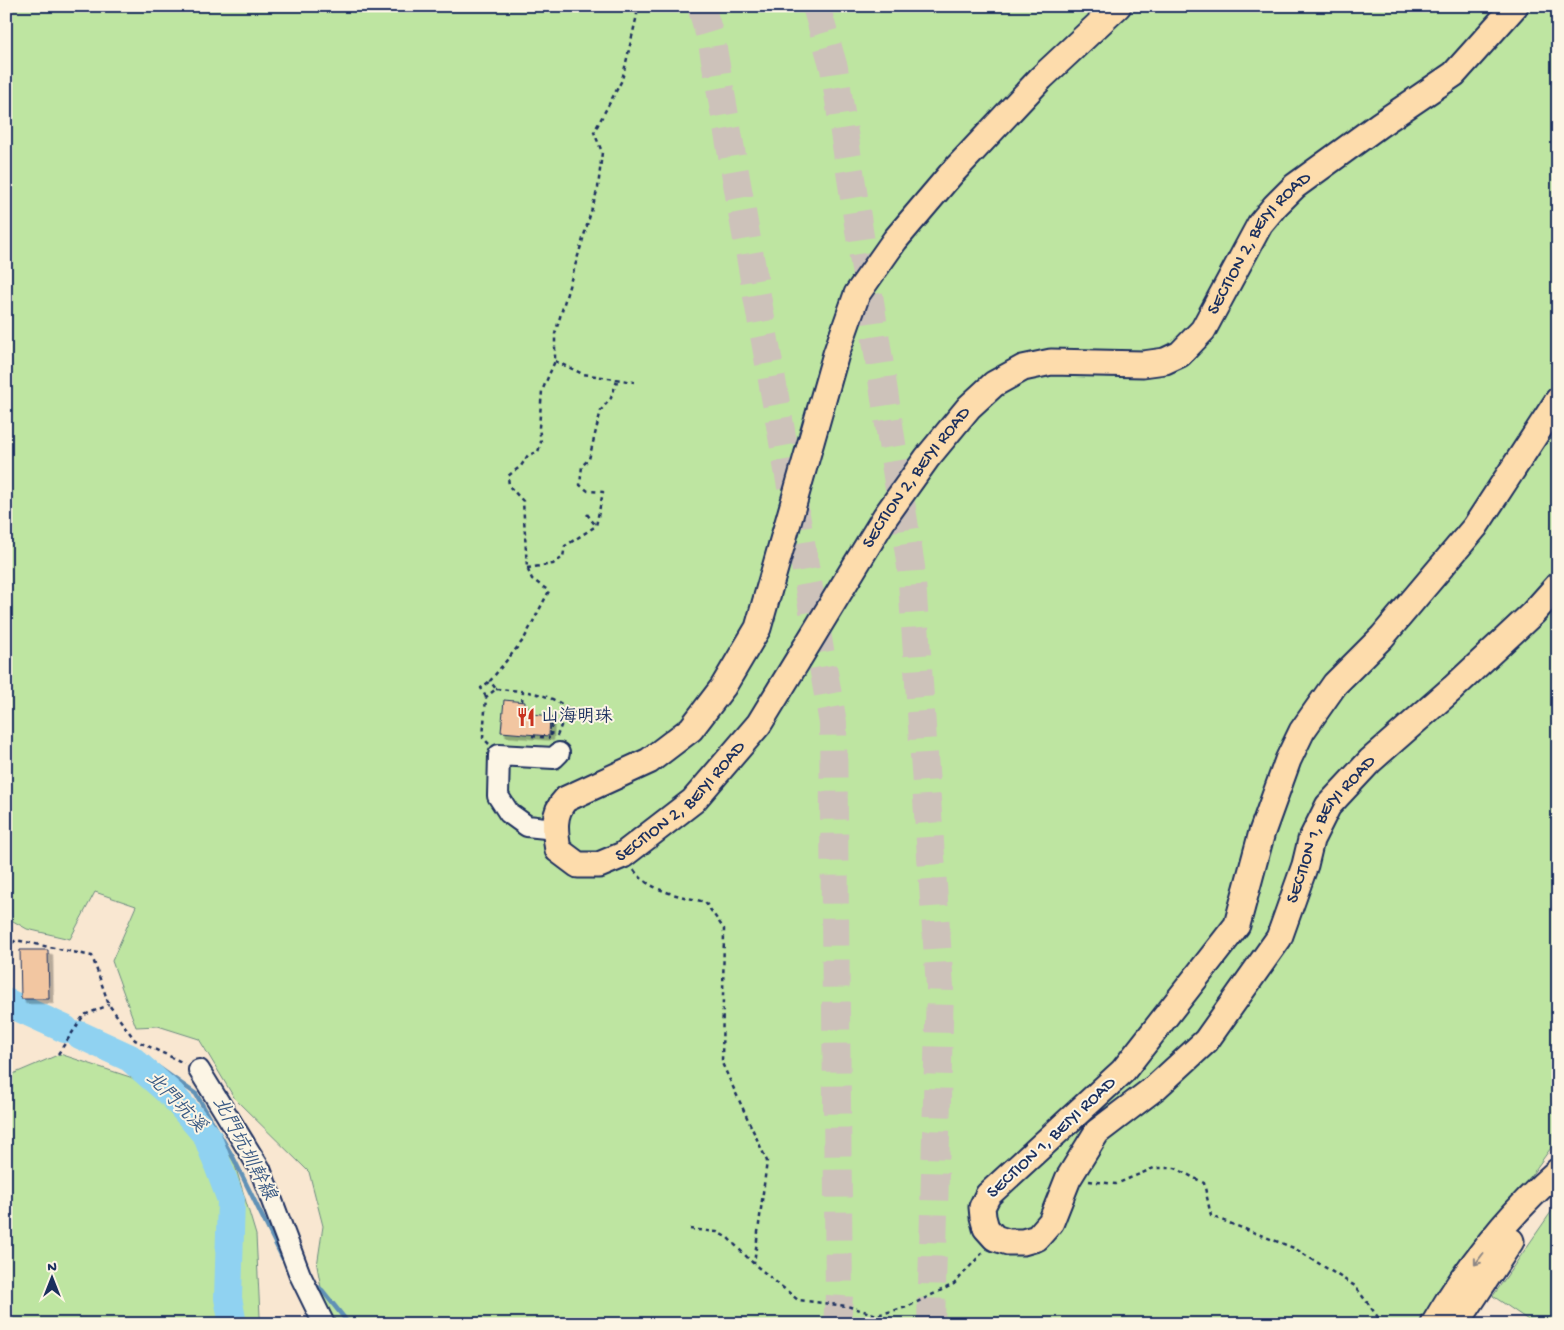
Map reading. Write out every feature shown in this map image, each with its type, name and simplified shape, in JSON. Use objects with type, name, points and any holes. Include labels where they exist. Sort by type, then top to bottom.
[{"type":"main road","name":"SECTION 2, BEIYI ROAD","points":[[1118,6],[1040,78],[951,174],[895,240],[857,294],[836,354],[758,628],[723,687],[691,729],[650,761],[566,799],[558,807],[555,829],[558,850],[578,865],[599,865],[623,855],[693,801],[759,724],[885,517],[927,458],[969,407],[994,384],[1023,368],[1051,362],[1143,364],[1165,361],[1180,354],[1203,330],[1260,224],[1275,206],[1302,180],[1454,74],[1515,6]]},
{"type":"main road","name":"SECTION 1, BEIYI ROAD","points":[[1558,400],[1475,527],[1382,637],[1335,684],[1302,730],[1288,760],[1262,832],[1237,925],[1123,1071],[988,1195],[982,1207],[983,1217],[986,1228],[995,1238],[1008,1242],[1023,1242],[1037,1238],[1051,1222],[1068,1179],[1097,1132],[1156,1088],[1206,1042],[1279,938],[1305,865],[1311,840],[1328,806],[1370,761],[1497,647],[1533,613],[1558,585]]},
{"type":"main road","points":[[1434,1324],[1478,1260],[1532,1193],[1558,1171]]},
{"type":"main road","points":[[1456,1324],[1558,1171]]},
{"type":"lane","points":[[555,742],[554,758],[499,755],[498,796],[509,813],[527,826],[555,829]]},
{"type":"lane","points":[[199,1070],[260,1169],[300,1275],[324,1324]]},
{"type":"path","points":[[499,755],[483,738],[486,697],[481,688],[490,681],[524,640],[549,591],[532,579],[527,568],[523,501],[509,486],[508,476],[521,466],[528,454],[538,452],[541,442],[539,427],[542,391],[555,361],[555,334],[598,188],[602,152],[594,132],[622,80],[637,15],[636,6]]},
{"type":"path","points":[[555,361],[584,374],[617,381],[634,382]]},
{"type":"path","points":[[527,568],[553,564],[563,557],[565,546],[596,526],[603,492],[588,491],[580,485],[582,466],[589,459],[600,410],[611,398],[617,381]]},
{"type":"path","points":[[587,514],[596,526]]},
{"type":"path","points":[[490,681],[496,689]]},
{"type":"path","points":[[486,697],[496,689],[523,691],[560,701],[584,720]]},
{"type":"path","points":[[522,702],[523,691]]},
{"type":"path","points":[[555,742],[568,708]]},
{"type":"path","points":[[550,718],[552,718],[555,742]]},
{"type":"path","points":[[623,855],[638,876],[666,892],[705,902],[724,929],[722,1063],[767,1161],[754,1264]]},
{"type":"path","points":[[6,948],[16,940],[92,956],[109,1004],[135,1040],[199,1070]]},
{"type":"path","points":[[58,1054],[84,1015],[109,1004]]},
{"type":"path","points":[[1068,1179],[1116,1184],[1154,1168],[1175,1168],[1204,1183],[1211,1216],[1294,1248],[1355,1286],[1383,1324]]},
{"type":"path","points":[[690,1229],[717,1232],[728,1238],[754,1264],[798,1300],[847,1306],[877,1315],[907,1307],[954,1284],[995,1238]]},
{"type":"green space","points":[[6,6],[1558,6],[1558,1138],[1425,1324],[336,1324],[325,1309],[317,1266],[323,1226],[309,1172],[235,1099],[199,1039],[158,1026],[136,1027],[112,961],[136,906],[95,892],[70,939],[27,929],[6,917]]},
{"type":"green space","points":[[60,1054],[130,1077],[206,1114],[234,1162],[256,1235],[260,1316],[264,1324],[6,1324],[6,1077]]},
{"type":"green space","points":[[1558,1202],[1558,1324],[1534,1324],[1493,1296]]},
{"type":"building","name":"山海明珠","points":[[504,700],[525,702],[524,713],[550,716],[549,736],[501,732]]},
{"type":"building","points":[[20,950],[48,950],[49,999],[21,999]]},
{"type":"waterway","name":"北門坑溪","points":[[6,1002],[65,1029]]},
{"type":"waterway","name":"北門坑溪","points":[[80,1035],[130,1058],[172,1095],[207,1136],[231,1200],[228,1298],[233,1324]]},
{"type":"waterway","name":"北門坑圳幹線","points":[[130,1058],[158,1067],[196,1094],[234,1159],[283,1259]]},
{"type":"waterway","name":"北門坑圳幹線","points":[[315,1285],[322,1290],[349,1324]]},
{"type":"tunnel","points":[[701,6],[712,43],[833,723],[839,1295],[837,1324]]},
{"type":"tunnel","points":[[816,6],[834,68],[911,567],[940,987],[931,1324]]},
{"type":"place","name":"山海明珠","points":[[526,717]]}]
